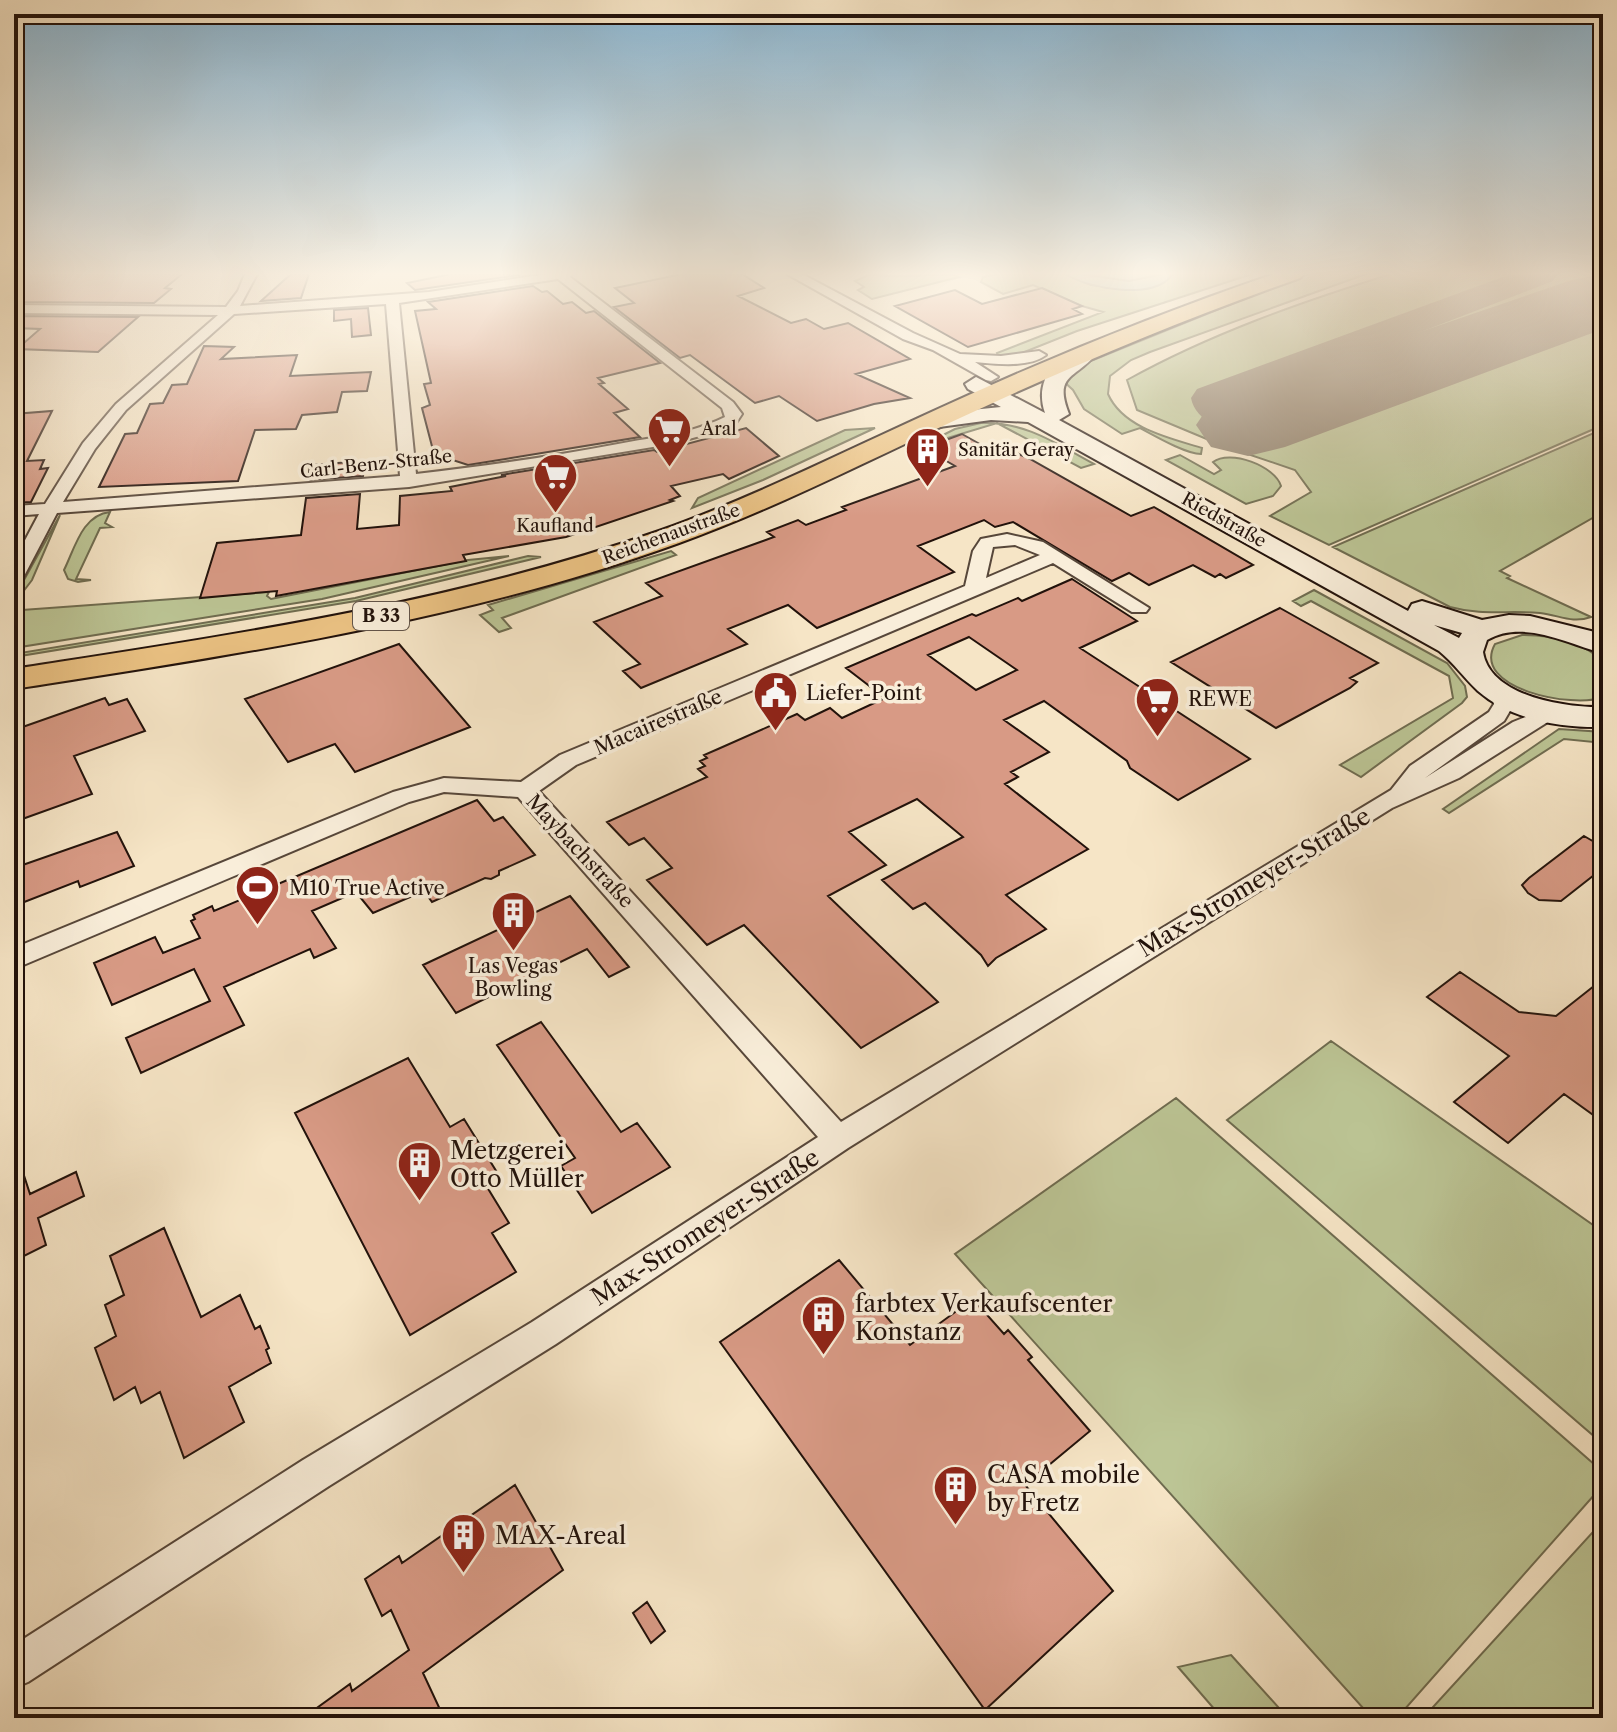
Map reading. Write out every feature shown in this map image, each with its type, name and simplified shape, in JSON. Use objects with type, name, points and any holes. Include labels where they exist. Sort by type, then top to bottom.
[{"type":"main road","name":"Reichenaustraße","points":[[14,664],[317,614],[412,595],[545,562],[740,496],[993,380],[1039,355]]},
{"type":"main road","name":"Reichenaustraße","points":[[14,679],[302,632],[410,610],[546,576],[669,538],[737,511],[843,465],[932,421],[993,380],[1082,355]]},
{"type":"street","points":[[14,578],[85,451],[120,408],[181,355]]},
{"type":"street","points":[[397,355],[409,482]]},
{"type":"street","name":"Carl-Benz-Straße","points":[[14,511],[469,475],[656,441],[720,426],[734,417],[728,405],[665,355]]},
{"type":"street","points":[[933,355],[993,380]]},
{"type":"street","points":[[952,355],[993,380]]},
{"type":"street","points":[[932,421],[991,413],[1048,416],[1052,381],[1084,355]]},
{"type":"street","name":"Riedstraße","points":[[993,380],[1048,416],[1438,639],[1469,660],[1475,672],[1501,694]]},
{"type":"street","name":"Riedstraße","points":[[1048,416],[1360,581],[1444,619],[1486,629]]},
{"type":"street","points":[[974,590],[982,551],[987,543],[1011,537],[1054,556],[1139,608]]},
{"type":"street","name":"Macairestraße","points":[[525,790],[568,760],[1054,556]]},
{"type":"street","points":[[1469,660],[1468,648],[1474,637],[1486,629],[1505,624],[1529,623],[1596,638]]},
{"type":"street","points":[[1501,694],[1551,713],[1603,717]]},
{"type":"street","name":"Max-Stromeyer-Straße","points":[[1401,793],[1418,771],[1497,716],[1504,704],[1501,694]]},
{"type":"street","name":"Max-Stromeyer-Straße","points":[[14,1668],[316,1473],[544,1333],[838,1139],[1401,793],[1435,782],[1529,723],[1551,713]]},
{"type":"street","name":"Maybachstraße","points":[[14,959],[401,797],[444,785],[525,790],[548,812],[838,1139]]},
{"type":"green space","points":[[1106,355],[1143,355],[1110,376],[1108,394],[1115,406],[1136,423],[1202,448],[1201,454],[1179,448],[1140,428],[1122,434],[1084,409],[1073,390],[1061,379],[1076,367]]},
{"type":"green space","points":[[1176,355],[1603,355],[1603,425],[1329,545],[1270,516],[1311,492],[1295,470],[1221,445],[1137,410],[1127,380]]},
{"type":"green space","points":[[996,423],[921,446],[955,429]]},
{"type":"green space","points":[[998,424],[1040,435],[1094,464],[1081,468]]},
{"type":"green space","points":[[875,428],[763,480],[692,508],[698,498],[845,430]]},
{"type":"green space","points":[[1603,429],[1603,512],[1500,571],[1510,576],[1507,578],[1591,617],[1572,619],[1540,613],[1484,612],[1450,607],[1333,547]]},
{"type":"green space","points":[[1180,455],[1214,474],[1221,470],[1213,462],[1221,458],[1251,462],[1270,472],[1281,486],[1273,496],[1246,504],[1166,460]]},
{"type":"green space","points":[[110,512],[105,523],[112,527],[100,528],[76,579],[91,580],[78,582],[68,579],[64,570],[86,526],[100,514]]},
{"type":"green space","points":[[60,515],[32,580],[16,601],[16,606],[22,610],[269,592],[267,596],[271,599],[468,560],[509,556],[322,599],[14,648],[14,598]]},
{"type":"green space","points":[[671,551],[676,555],[502,618],[511,628],[499,632],[480,615],[493,610],[488,605]]},
{"type":"green space","points":[[528,556],[541,557],[356,601],[14,657],[14,654],[355,598]]},
{"type":"green space","points":[[1314,590],[1447,663],[1465,686],[1467,697],[1462,703],[1361,777],[1340,765],[1453,698],[1449,676],[1311,601],[1301,606],[1293,601]]},
{"type":"green space","points":[[1522,635],[1565,640],[1594,654],[1603,661],[1603,697],[1570,700],[1529,692],[1511,684],[1497,673],[1491,660],[1495,644]]},
{"type":"green space","points":[[1559,729],[1603,732],[1603,743],[1564,739],[1449,813],[1443,809]]},
{"type":"green space","points":[[1331,1041],[1603,1232],[1603,1444],[1227,1120]]},
{"type":"green space","points":[[1176,1098],[1603,1472],[1603,1485],[1397,1718],[1372,1718],[955,1254]]},
{"type":"green space","points":[[1603,1521],[1603,1718],[1423,1718]]},
{"type":"green space","points":[[1231,1655],[1288,1718],[1222,1718],[1178,1667]]},
{"type":"building","points":[[200,355],[226,355],[221,359],[297,355],[290,376],[371,372],[367,391],[342,392],[337,412],[302,415],[296,429],[255,430],[238,481],[99,487],[125,434],[137,433],[150,404],[163,403],[172,385],[187,384]]},
{"type":"building","points":[[425,355],[650,355],[660,363],[598,378],[604,383],[599,384],[628,409],[614,413],[640,437],[468,465],[434,454],[422,408],[430,405],[424,384],[431,383]]},
{"type":"building","points":[[676,355],[903,355],[910,359],[856,374],[910,398],[874,404],[817,421],[779,396],[755,403],[690,355],[680,358]]},
{"type":"building","points":[[52,411],[27,461],[44,460],[40,469],[48,468],[31,502],[14,503],[14,414]]},
{"type":"building","points":[[746,428],[779,456],[729,479],[723,474],[671,486],[680,496],[670,500],[673,501],[566,537],[463,555],[466,561],[276,596],[277,591],[200,598],[217,543],[301,535],[306,498],[360,494],[357,529],[399,525],[400,496],[452,491],[450,487],[506,476],[501,475],[654,450],[657,452]]},
{"type":"building","points":[[962,434],[994,452],[1005,448],[1030,459],[1131,516],[1154,507],[1253,565],[1226,578],[1220,574],[1215,577],[1193,565],[1149,585],[1129,573],[1112,581],[1013,522],[995,527],[984,520],[918,546],[954,572],[817,628],[788,605],[728,629],[747,644],[641,688],[623,671],[640,664],[594,622],[662,596],[646,583],[774,537],[767,532],[798,520],[806,525],[846,510],[842,507],[955,466],[924,448]]},
{"type":"building","points":[[365,461],[363,476],[308,480],[310,465]]},
{"type":"building","points":[[1072,579],[1137,621],[1080,648],[1250,759],[1178,800],[1130,768],[1127,761],[1044,701],[1004,720],[1049,752],[1011,772],[1018,777],[1005,784],[1088,849],[1006,895],[1046,929],[996,958],[988,966],[981,955],[925,903],[913,909],[882,880],[963,837],[917,799],[849,832],[886,865],[828,896],[938,1002],[861,1048],[744,925],[707,945],[647,880],[672,868],[644,838],[629,845],[607,822],[707,777],[698,769],[705,766],[700,761],[707,758],[704,755],[797,714],[805,720],[830,708],[842,718],[885,698],[846,668],[972,614],[976,616],[1018,598],[1022,601]],"holes":[[[969,637],[1017,670],[976,690],[928,655]]]},
{"type":"building","points":[[1280,608],[1378,663],[1350,678],[1357,682],[1350,688],[1276,728],[1171,662]]},
{"type":"building","points":[[399,644],[470,727],[355,772],[335,744],[288,762],[245,699]]},
{"type":"building","points":[[105,698],[109,705],[127,699],[145,731],[74,756],[92,794],[14,822],[14,730]]},
{"type":"building","points":[[477,800],[494,821],[503,817],[535,855],[499,871],[499,875],[491,879],[485,878],[432,902],[424,891],[373,913],[356,892],[312,911],[336,948],[314,958],[310,949],[224,987],[244,1025],[141,1073],[126,1038],[210,1001],[194,969],[112,1005],[94,963],[155,937],[163,953],[200,938],[191,921],[195,919],[193,915],[212,906],[214,911]]},
{"type":"building","points":[[117,832],[134,866],[80,887],[78,881],[14,906],[14,868]]},
{"type":"building","points":[[1584,836],[1603,847],[1603,868],[1561,901],[1539,900],[1528,893],[1522,885]]},
{"type":"building","name":"Las Vegas Bowling","points":[[570,896],[629,967],[609,977],[587,949],[456,1013],[423,965]]},
{"type":"building","points":[[1460,972],[1519,1012],[1556,1016],[1594,986],[1603,993],[1603,1122],[1564,1094],[1508,1143],[1454,1102],[1509,1056],[1427,997]]},
{"type":"building","points":[[541,1022],[621,1132],[637,1123],[670,1167],[592,1213],[561,1166],[575,1158],[497,1045]]},
{"type":"building","name":"Metzgerei Otto Müller","points":[[408,1058],[450,1127],[464,1119],[498,1174],[484,1182],[509,1223],[492,1233],[516,1272],[410,1335],[295,1113]]},
{"type":"building","points":[[18,1157],[30,1194],[76,1172],[84,1196],[38,1218],[46,1245],[14,1261],[14,1158]]},
{"type":"building","points":[[164,1228],[201,1317],[240,1295],[255,1329],[260,1326],[271,1363],[229,1387],[244,1422],[184,1458],[160,1392],[141,1403],[135,1387],[114,1400],[95,1348],[116,1336],[105,1305],[124,1295],[110,1256]]},
{"type":"building","points":[[839,1260],[910,1345],[973,1299],[1004,1334],[1008,1330],[1032,1357],[1028,1360],[1090,1431],[1025,1485],[1113,1591],[985,1710],[720,1342]]},
{"type":"building","name":"MAX-Areal","points":[[515,1485],[563,1570],[423,1673],[444,1718],[303,1718],[350,1684],[352,1691],[409,1650],[391,1610],[382,1616],[365,1579],[399,1556],[402,1563]]},
{"type":"building","points":[[647,1602],[665,1631],[651,1643],[633,1613]]},
{"type":"taxiway","points":[[1248,425],[1213,407],[1211,398],[1326,355]]},
{"type":"runway","points":[[1248,425],[1446,355]]},
{"type":"place","name":"Aral","points":[[670,468]]},
{"type":"place","name":"Sanitär Geray","points":[[927,489]]},
{"type":"place","name":"Kaufland","points":[[555,515]]},
{"type":"place","name":"Liefer-Point","points":[[775,732]]},
{"type":"place","name":"REWE","points":[[1157,738]]},
{"type":"place","name":"M10 True Active","points":[[258,927]]},
{"type":"place","name":"Las Vegas Bowling","points":[[513,953]]},
{"type":"place","name":"Metzgerei Otto Müller","points":[[419,1203]]},
{"type":"place","name":"farbtex Verkaufscenter Konstanz","points":[[824,1356]]},
{"type":"place","name":"CASA mobile by Fretz","points":[[956,1527]]},
{"type":"place","name":"MAX-Areal","points":[[464,1574]]}]
